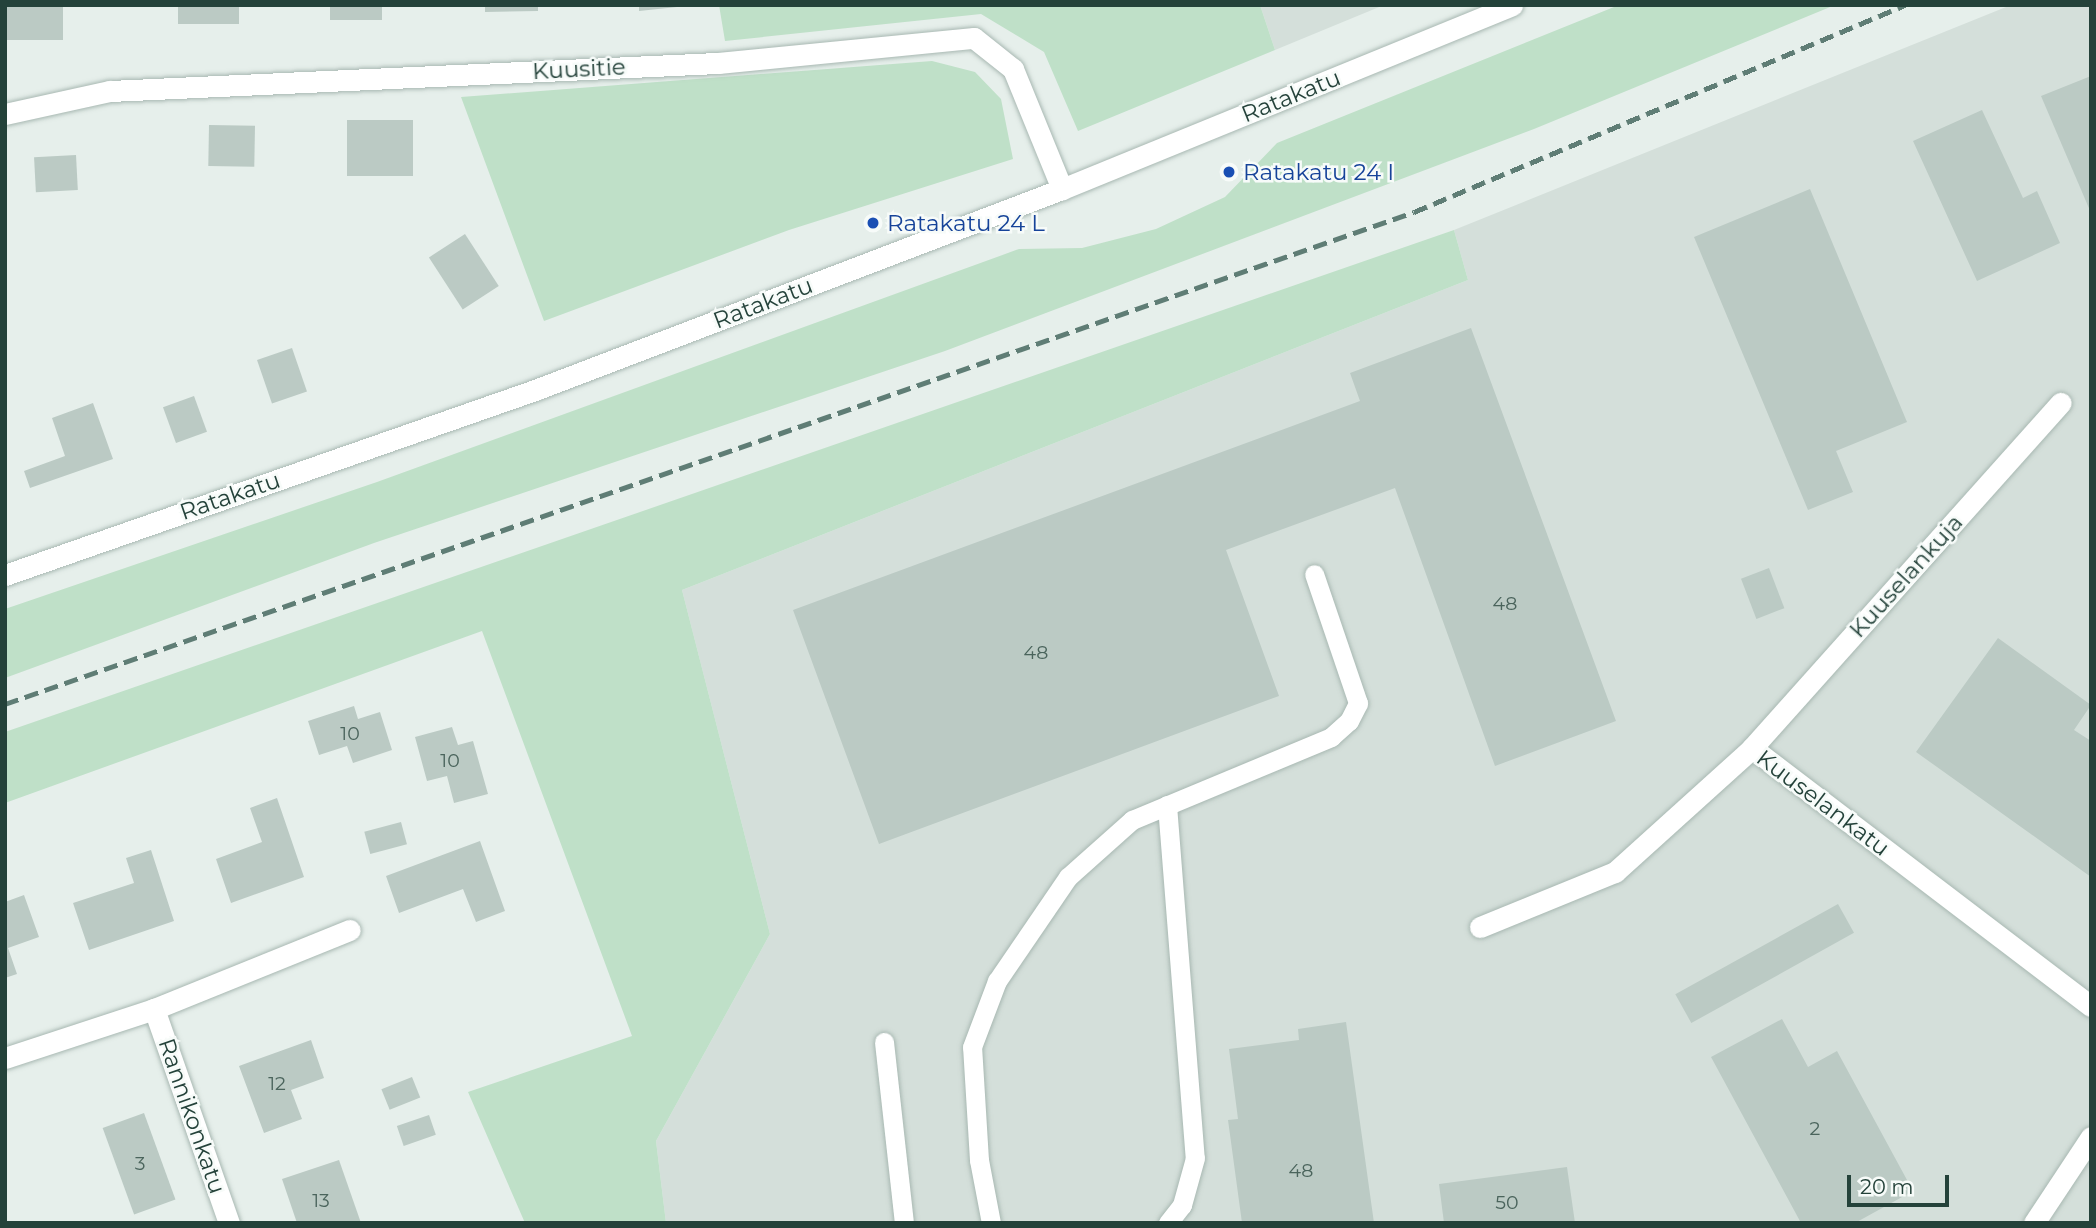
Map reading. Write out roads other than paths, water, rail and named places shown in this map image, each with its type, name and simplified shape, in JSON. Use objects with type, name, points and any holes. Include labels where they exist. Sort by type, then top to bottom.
[{"type":"street","name":"Ratakatu","points":[[5,575],[535,390],[1062,189],[1512,5]]},
{"type":"street","name":"Kuusitie","points":[[5,114],[110,91],[718,63],[974,38],[1013,69],[1062,189]]},
{"type":"street","name":"Kuuselankuja","points":[[1752,748],[2061,403]]},
{"type":"street","name":"Kuuselankatu","points":[[1480,927],[1615,872],[1752,748],[2091,1006]]},
{"type":"street","name":"Rannikonkatu","points":[[5,1058],[154,1009],[350,930]]},
{"type":"street","name":"Rannikonkatu","points":[[154,1009],[229,1223]]},
{"type":"street","points":[[2034,1223],[2091,1137]]},
{"type":"lane","points":[[991,1223],[979,1160],[972,1047],[996,981],[1068,877],[1132,820],[1331,737],[1349,721],[1358,703],[1314,574]]},
{"type":"lane","points":[[1167,806],[1195,1158],[1182,1205],[1168,1223]]},
{"type":"lane","points":[[884,1042],[904,1223]]},
{"type":"railway","points":[[5,704],[1414,212],[1905,5]]},
{"type":"place","name":"Ratakatu 24 I","points":[[1229,172]]},
{"type":"place","name":"Ratakatu 24 L","points":[[873,223]]}]
